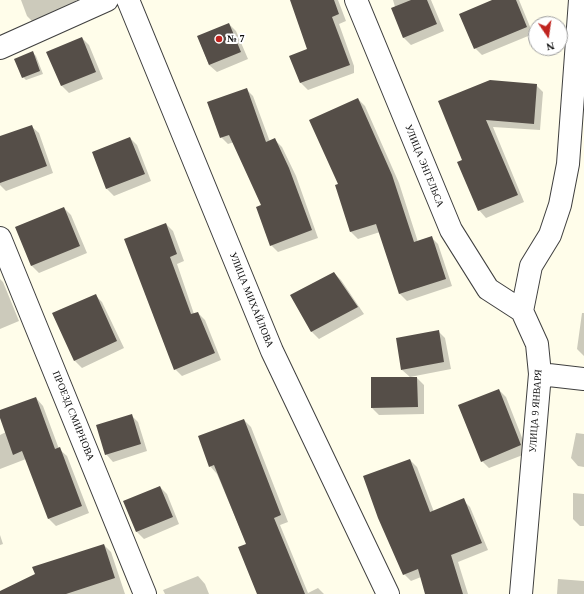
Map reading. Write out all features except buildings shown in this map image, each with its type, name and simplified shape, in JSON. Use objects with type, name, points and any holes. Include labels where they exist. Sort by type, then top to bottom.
[{"type":"street","points":[[0,48],[107,0]]},
{"type":"street","name":"УЛИЦА МИХАЙЛОВА","points":[[128,0],[272,351],[388,594]]},
{"type":"street","name":"УЛИЦА ЭНГЕЛЬСА","points":[[356,0],[451,230],[488,289],[522,311]]},
{"type":"street","points":[[522,311],[531,266],[550,235],[560,205],[568,164],[580,0]]},
{"type":"street","name":"ПРОЕЗД СМИРНОВА","points":[[0,238],[145,594]]},
{"type":"street","name":"УЛИЦА 9 ЯНВАРЯ","points":[[521,594],[540,374],[537,344],[522,311]]},
{"type":"street","points":[[540,374],[584,379]]},
{"type":"place","name":"№ 7","points":[[219,39]]}]
